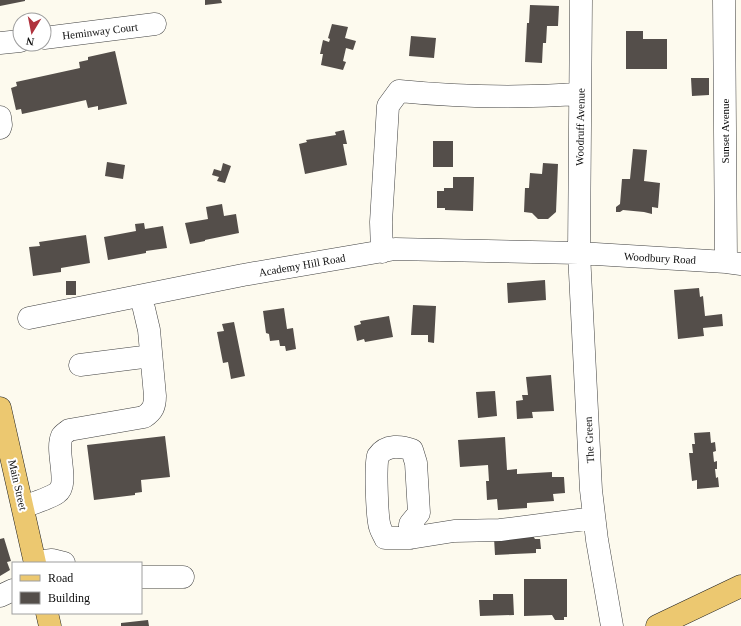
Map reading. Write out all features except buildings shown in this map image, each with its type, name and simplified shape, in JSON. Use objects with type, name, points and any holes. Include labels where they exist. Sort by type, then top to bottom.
[{"type":"main road","name":"Main Street","points":[[0,408],[35,562]]},
{"type":"main road","points":[[657,626],[741,586]]},
{"type":"main road","points":[[47,614],[50,626]]},
{"type":"street","name":"Woodruff Avenue","points":[[579,253],[581,0]]},
{"type":"street","name":"Sunset Avenue","points":[[724,0],[733,263]]},
{"type":"street","name":"Heminway Court","points":[[52,37],[155,24]]},
{"type":"street","points":[[0,44],[12,42]]},
{"type":"street","points":[[382,252],[381,222],[388,106],[399,91],[442,95],[525,97],[580,94]]},
{"type":"street","points":[[0,117],[0,128]]},
{"type":"street","name":"Academy Hill Road","points":[[29,318],[243,275],[395,249],[579,253]]},
{"type":"street","name":"Woodbury Road","points":[[579,253],[733,263]]},
{"type":"street","name":"The Green","points":[[579,253],[594,518],[612,626]]},
{"type":"street","points":[[23,507],[57,493],[61,488],[60,446],[62,436],[69,430],[144,417],[151,412],[155,404],[155,396],[149,330],[141,296]]},
{"type":"street","points":[[80,365],[151,356]]},
{"type":"street","points":[[410,538],[454,531],[500,530],[594,518]]},
{"type":"street","points":[[41,562],[52,560],[60,562]]},
{"type":"street","points":[[142,577],[183,576]]},
{"type":"street","points":[[0,596],[12,590]]}]
